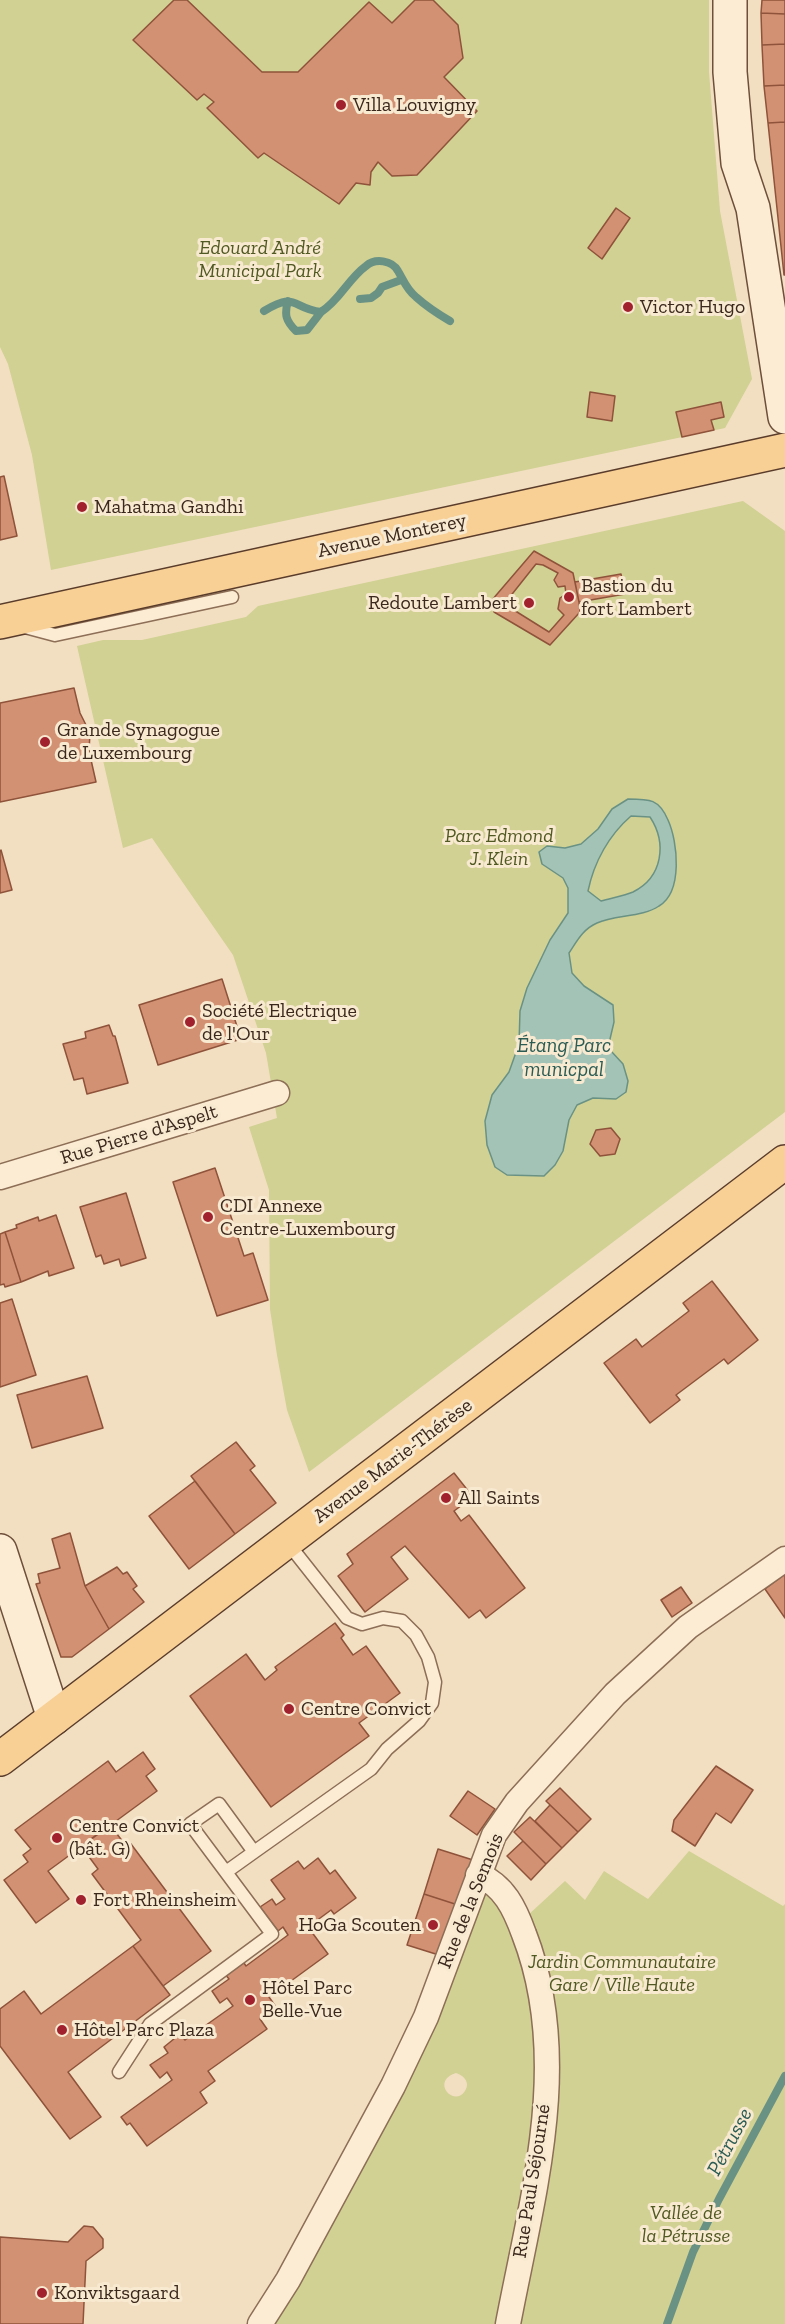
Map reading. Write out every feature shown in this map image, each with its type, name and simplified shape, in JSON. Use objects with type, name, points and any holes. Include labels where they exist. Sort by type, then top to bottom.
[{"type":"main road","points":[[730,0],[729,72],[736,152],[753,208],[785,417]]},
{"type":"main road","name":"Avenue Monterey","points":[[2,622],[785,450]]},
{"type":"main road","name":"Avenue Marie-Thérèse","points":[[0,1759],[785,1162]]},
{"type":"main road","points":[[0,1551],[54,1718]]},
{"type":"street","name":"Rue Pierre d'Aspelt","points":[[0,1177],[277,1093]]},
{"type":"street","name":"Rue de la Semois","points":[[260,2324],[288,2280],[393,2086],[426,2017],[494,1835],[517,1802],[615,1694],[688,1627],[785,1559]]},
{"type":"street","name":"Rue Paul Séjourné","points":[[478,1875],[488,1879],[504,1892],[520,1922],[536,1964],[544,2008],[548,2052],[545,2119],[539,2165],[507,2324]]},
{"type":"lane","points":[[2,622],[55,634],[232,597]]},
{"type":"lane","points":[[226,1872],[371,1769],[387,1749],[419,1721],[432,1703],[435,1682],[428,1657],[416,1635],[402,1621],[383,1618],[362,1624],[347,1618],[286,1541]]},
{"type":"lane","points":[[118,2072],[150,2024],[272,1934],[190,1824],[219,1804],[254,1852]]},
{"type":"green space","name":"Edouard André Municipal Park","points":[[0,0],[709,0],[709,72],[720,211],[752,379],[725,428],[51,570],[32,455],[8,364],[0,347]]},
{"type":"green space","name":"Parc Edmond J. Klein","points":[[743,501],[785,531],[785,1112],[309,1472],[287,1410],[277,1355],[270,1309],[269,1190],[249,1127],[277,1118],[266,1053],[233,955],[152,838],[123,848],[77,646],[103,640],[142,640],[246,617],[258,606]]},
{"type":"green space","points":[[689,1851],[783,1906],[785,1904],[785,2324],[271,2324],[438,2020],[493,1863],[527,1916],[565,1881],[585,1900],[604,1871],[648,1899]],"holes":[[[456,2073],[464,2077],[467,2088],[460,2095],[455,2096],[450,2095],[447,2091],[445,2082],[448,2077]]]},
{"type":"water","name":"Étang Parc municpal","points":[[628,799],[648,800],[657,804],[668,820],[676,853],[675,878],[667,899],[652,910],[604,920],[592,926],[581,936],[569,953],[572,973],[584,986],[613,1005],[611,1051],[623,1064],[628,1081],[626,1092],[616,1099],[593,1098],[577,1105],[569,1120],[563,1151],[555,1165],[544,1176],[507,1175],[495,1167],[487,1145],[485,1121],[492,1095],[509,1072],[519,1044],[520,1011],[527,988],[550,940],[568,913],[568,888],[563,878],[542,864],[539,852],[547,846],[565,848],[581,844],[598,829],[612,809]],"holes":[[[631,816],[650,817],[659,838],[660,848],[659,859],[651,878],[633,892],[601,901],[588,891],[594,870],[609,840]]]},
{"type":"building","name":"Villa Louvigny","points":[[174,0],[187,0],[262,72],[298,72],[369,2],[392,23],[415,0],[433,0],[458,25],[463,58],[444,77],[477,111],[417,175],[392,176],[378,162],[371,172],[370,185],[356,183],[339,204],[264,153],[258,158],[207,108],[214,102],[204,94],[197,100],[133,40]]},
{"type":"building","points":[[762,0],[785,0],[785,14],[761,13]]},
{"type":"building","points":[[761,13],[785,14],[785,44],[762,45]]},
{"type":"building","points":[[785,44],[785,85],[764,86],[762,45]]},
{"type":"building","points":[[785,85],[785,122],[768,123],[764,86]]},
{"type":"building","points":[[785,122],[785,275],[784,275],[768,123]]},
{"type":"building","points":[[616,208],[630,218],[602,259],[588,248]]},
{"type":"building","points":[[590,392],[615,396],[612,421],[587,417]]},
{"type":"building","points":[[721,402],[724,417],[711,420],[714,430],[682,437],[676,412]]},
{"type":"building","points":[[4,476],[17,536],[0,540],[0,477]]},
{"type":"building","name":"Bastion du fort Lambert","points":[[534,551],[573,573],[580,612],[550,645],[494,612],[492,600]],"holes":[[[536,564],[558,573],[554,580],[558,587],[565,586],[566,594],[560,598],[558,609],[564,615],[549,632],[509,607],[509,598]]]},
{"type":"building","points":[[621,574],[625,594],[579,602],[575,582]]},
{"type":"building","name":"Grande Synagogue de Luxembourg","points":[[74,688],[80,713],[90,733],[89,751],[96,782],[0,802],[0,703]]},
{"type":"building","points":[[0,851],[12,890],[0,893]]},
{"type":"building","name":"Société Electrique de l'Our","points":[[222,979],[241,1039],[158,1065],[139,1005]]},
{"type":"building","points":[[109,1025],[115,1036],[128,1083],[87,1094],[83,1078],[74,1080],[63,1044],[86,1038],[85,1032]]},
{"type":"building","points":[[611,1128],[620,1139],[615,1154],[600,1156],[590,1144],[596,1130]]},
{"type":"building","name":"CDI Annexe Centre-Luxembourg","points":[[215,1168],[244,1256],[253,1253],[268,1300],[217,1316],[173,1182]]},
{"type":"building","points":[[126,1193],[146,1258],[121,1266],[119,1259],[104,1264],[101,1255],[96,1257],[80,1207]]},
{"type":"building","points":[[56,1215],[74,1268],[49,1276],[48,1271],[21,1282],[5,1232],[17,1228],[16,1225],[38,1217],[39,1221]]},
{"type":"building","points":[[5,1232],[21,1282],[5,1287],[4,1284],[0,1285],[0,1234]]},
{"type":"building","points":[[712,1281],[758,1340],[728,1364],[724,1359],[676,1395],[680,1400],[650,1423],[604,1363],[636,1339],[642,1347],[689,1311],[683,1303]]},
{"type":"building","points":[[12,1299],[36,1375],[0,1387],[0,1303]]},
{"type":"building","points":[[87,1376],[103,1428],[32,1448],[17,1395]]},
{"type":"building","points":[[236,1442],[255,1466],[250,1470],[276,1503],[235,1534],[191,1476]]},
{"type":"building","points":[[454,1473],[473,1497],[454,1511],[461,1521],[469,1515],[525,1588],[486,1618],[480,1610],[469,1618],[405,1546],[391,1557],[408,1579],[365,1612],[338,1576],[353,1564],[347,1554]]},
{"type":"building","points":[[195,1481],[235,1534],[189,1569],[149,1516]]},
{"type":"building","points":[[70,1533],[85,1586],[109,1629],[72,1657],[61,1657],[36,1584],[40,1583],[38,1574],[60,1568],[52,1539]]},
{"type":"building","points":[[117,1567],[123,1574],[127,1572],[137,1586],[133,1589],[144,1602],[109,1629],[85,1586]]},
{"type":"building","points":[[785,1574],[785,1618],[765,1589]]},
{"type":"building","points":[[681,1587],[692,1603],[672,1617],[661,1600]]},
{"type":"building","name":"Centre Convict","points":[[335,1623],[344,1635],[341,1638],[353,1655],[366,1646],[400,1693],[359,1723],[369,1736],[271,1807],[190,1696],[246,1654],[265,1680],[277,1670],[275,1667]]},
{"type":"building","name":"Centre Convict (bât. G)","points":[[143,1752],[155,1769],[146,1776],[157,1791],[48,1871],[69,1899],[36,1923],[4,1880],[28,1862],[23,1855],[31,1849],[15,1830],[108,1761],[116,1772]]},
{"type":"building","points":[[716,1766],[753,1790],[731,1823],[716,1813],[695,1846],[672,1831],[674,1820]]},
{"type":"building","points":[[560,1788],[591,1819],[578,1832],[546,1801]]},
{"type":"building","points":[[468,1791],[495,1809],[477,1835],[450,1816]]},
{"type":"building","points":[[550,1805],[578,1832],[562,1848],[535,1821]]},
{"type":"building","points":[[530,1817],[562,1848],[546,1864],[514,1832]]},
{"type":"building","points":[[110,1825],[127,1847],[131,1844],[211,1951],[163,1986],[133,1946],[141,1940],[92,1874],[98,1869],[81,1846]]},
{"type":"building","points":[[523,1841],[546,1864],[531,1880],[507,1856]]},
{"type":"building","points":[[438,1849],[473,1860],[458,1905],[424,1894]]},
{"type":"building","name":"Hôtel Parc Belle-Vue","points":[[318,1858],[330,1874],[335,1870],[356,1898],[334,1914],[331,1910],[308,1927],[328,1954],[269,1997],[276,2007],[260,2019],[267,2029],[208,2071],[215,2081],[200,2092],[207,2103],[147,2146],[130,2123],[127,2125],[121,2117],[172,2080],[167,2072],[160,2078],[150,2065],[168,2053],[164,2047],[180,2034],[185,2040],[233,2006],[227,1998],[220,2003],[212,1991],[229,1979],[224,1973],[242,1960],[246,1966],[288,1935],[283,1927],[278,1931],[260,1907],[272,1899],[276,1905],[285,1899],[271,1880],[298,1861],[304,1869]]},
{"type":"building","name":"HoGa Scouten","points":[[424,1894],[458,1905],[442,1956],[407,1945]]},
{"type":"building","name":"Hôtel Parc Plaza","points":[[133,1946],[170,1995],[68,2072],[101,2117],[70,2139],[0,2046],[0,2009],[24,1991],[41,2014]]},
{"type":"building","name":"Konviktsgaard","points":[[84,2226],[93,2227],[103,2239],[103,2248],[86,2261],[83,2324],[0,2324],[0,2237],[68,2242]]},
{"type":"waterway","points":[[264,311],[289,301],[321,312],[334,302],[366,266],[383,261],[395,267],[413,294],[450,321]]},
{"type":"waterway","points":[[360,299],[371,298],[382,287],[401,280]]},
{"type":"waterway","points":[[288,301],[287,318],[296,331],[307,330],[321,312]]},
{"type":"waterway","name":"Pétrusse","points":[[667,2324],[693,2252],[785,2076]]},
{"type":"place","name":"Villa Louvigny","points":[[341,105]]},
{"type":"place","name":"Victor Hugo","points":[[628,307]]},
{"type":"place","name":"Mahatma Gandhi","points":[[82,507]]},
{"type":"place","name":"Bastion du fort Lambert","points":[[569,597]]},
{"type":"place","name":"Redoute Lambert","points":[[529,603]]},
{"type":"place","name":"Grande Synagogue de Luxembourg","points":[[45,742]]},
{"type":"place","name":"Société Electrique de l'Our","points":[[190,1022]]},
{"type":"place","name":"CDI Annexe Centre-Luxembourg","points":[[208,1217]]},
{"type":"place","name":"All Saints","points":[[446,1498]]},
{"type":"place","name":"Centre Convict","points":[[289,1709]]},
{"type":"place","name":"Centre Convict (bât. G)","points":[[57,1838]]},
{"type":"place","name":"Fort Rheinsheim","points":[[81,1900]]},
{"type":"place","name":"HoGa Scouten","points":[[433,1925]]},
{"type":"place","name":"Hôtel Parc Belle-Vue","points":[[250,2000]]},
{"type":"place","name":"Hôtel Parc Plaza","points":[[62,2030]]},
{"type":"place","name":"Konviktsgaard","points":[[42,2293]]},
{"type":"park label","name":"Jardin Communautaire Gare / Ville Haute","points":[[622,1974]]},
{"type":"park label","name":"Vallée de la Pétrusse","points":[[686,2224]]}]
